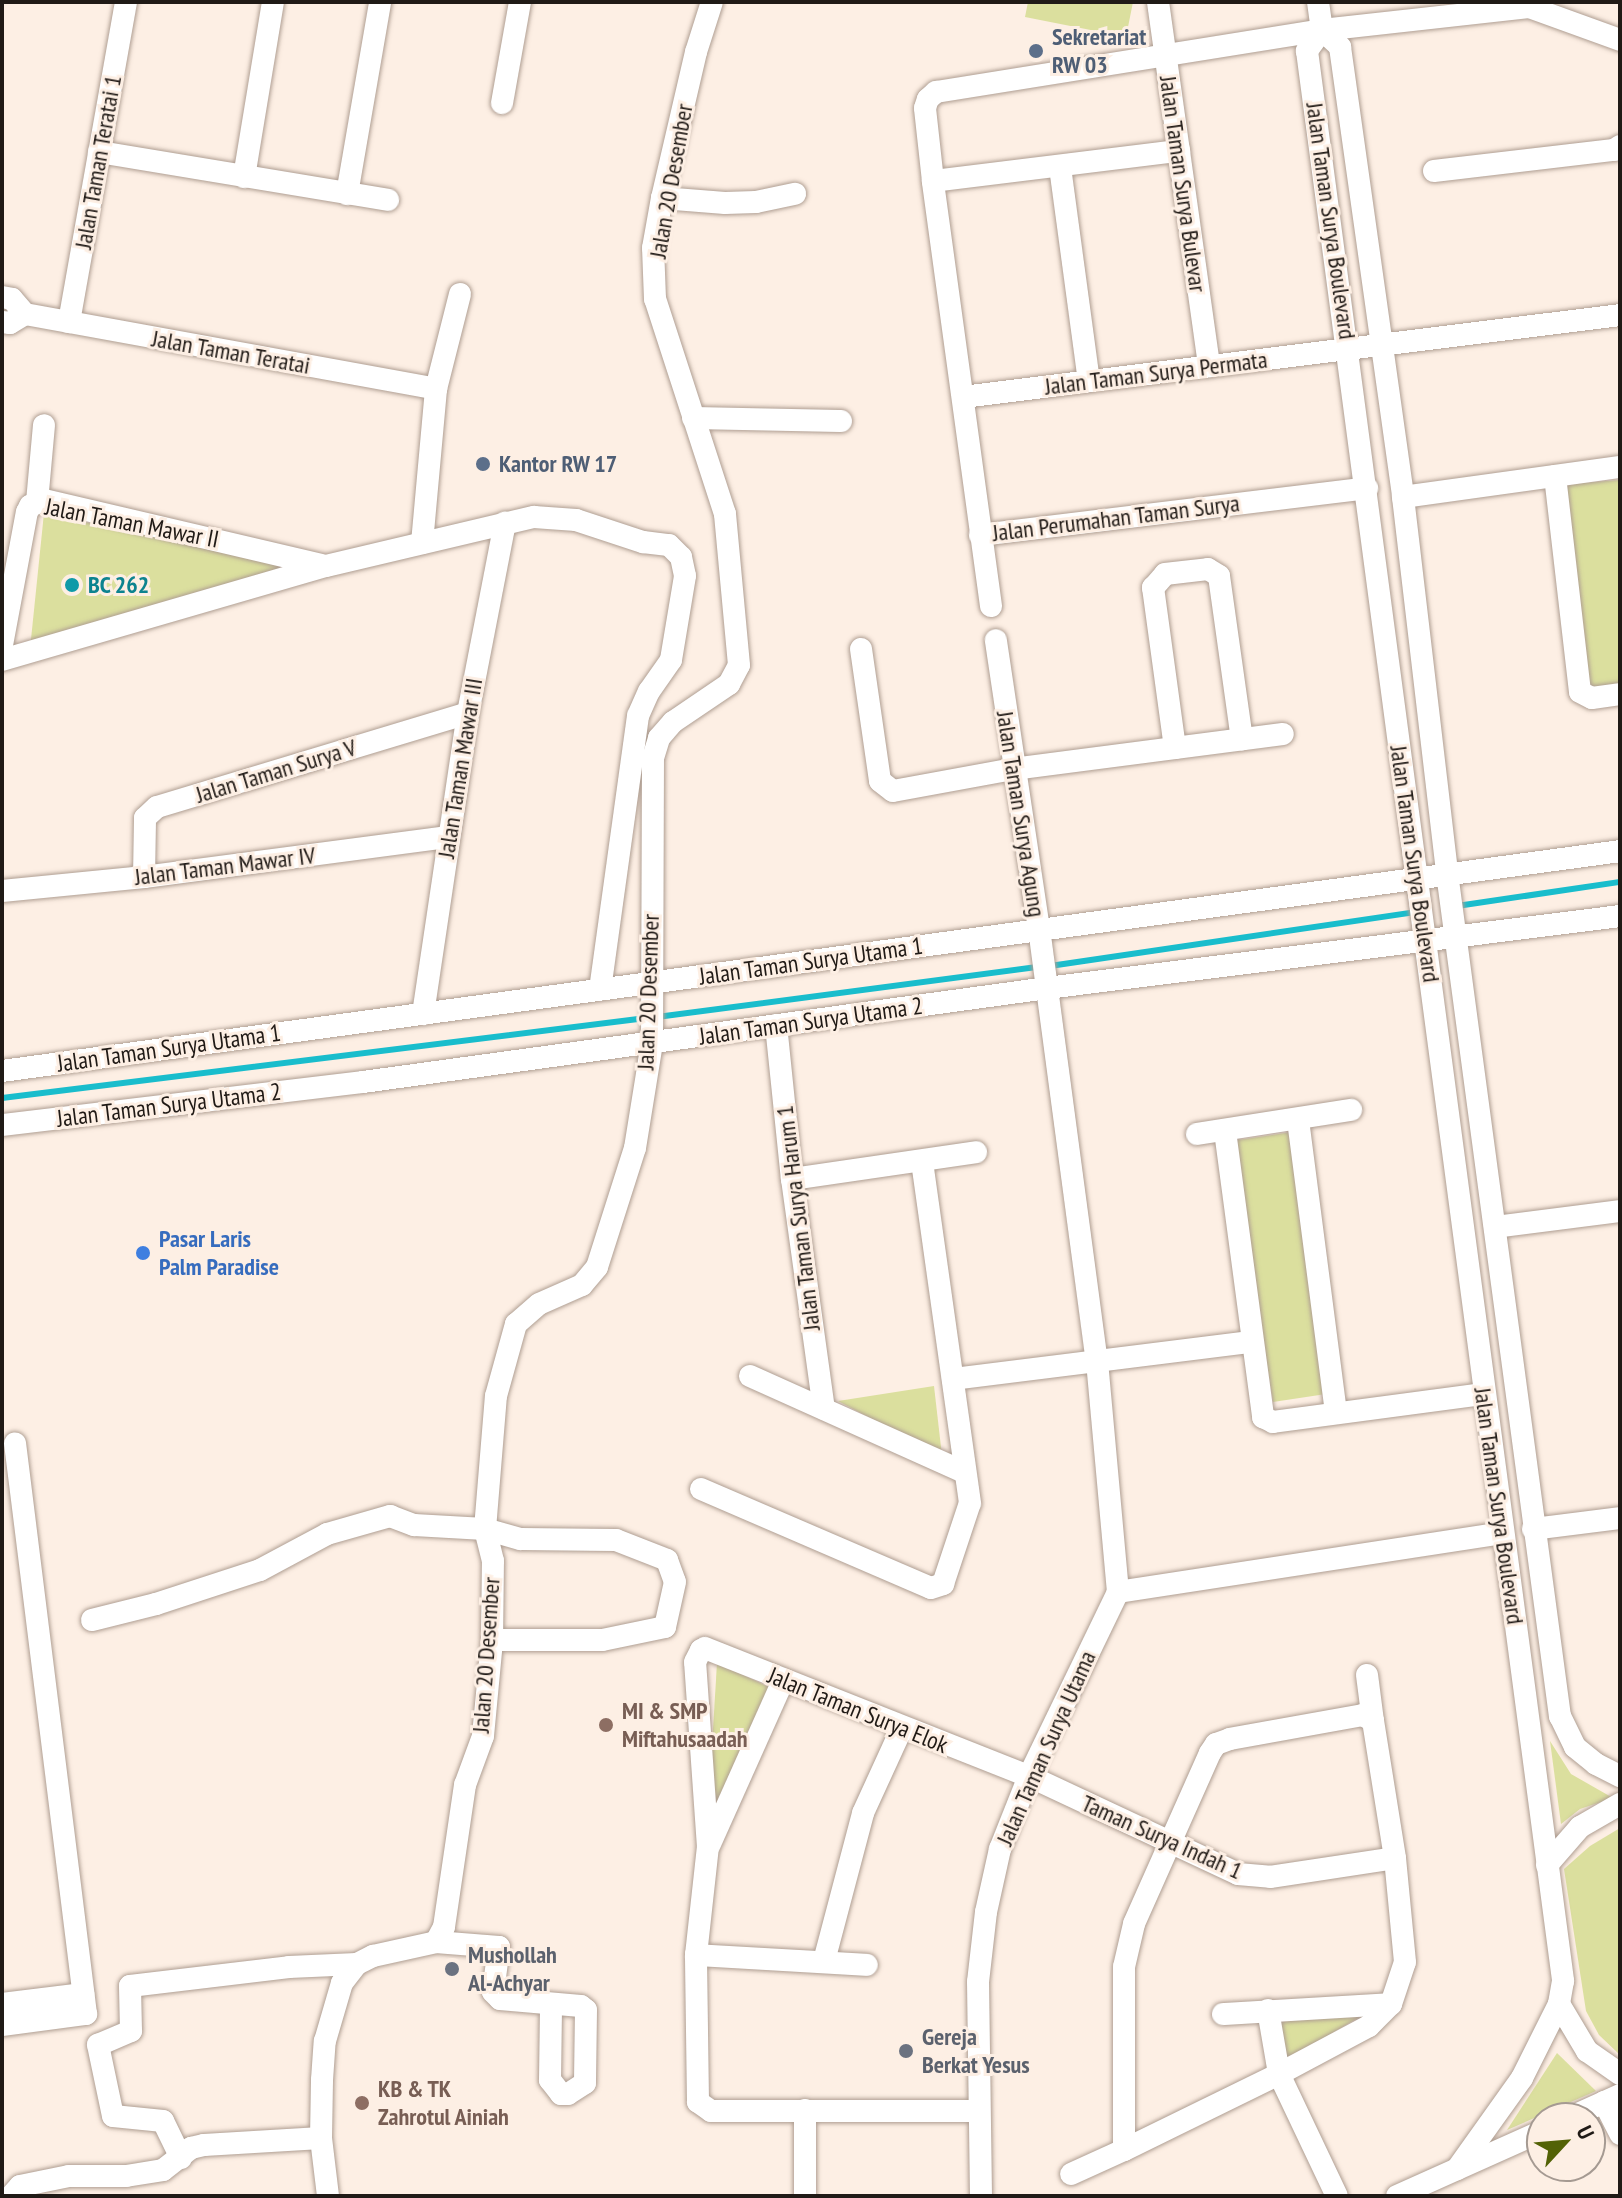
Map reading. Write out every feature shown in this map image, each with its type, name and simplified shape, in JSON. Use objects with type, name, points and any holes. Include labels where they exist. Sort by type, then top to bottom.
[{"type":"street","name":"Jalan Taman Teratai 1","points":[[69,322],[126,2]]},
{"type":"street","points":[[244,177],[273,2]]},
{"type":"street","points":[[347,194],[380,2]]},
{"type":"street","points":[[502,103],[520,2]]},
{"type":"street","name":"Jalan 20 Desember","points":[[436,1942],[444,1927],[465,1785],[483,1736],[492,1640],[493,1561],[485,1529],[496,1396],[516,1324],[539,1304],[582,1285],[597,1267],[635,1148],[652,1035],[653,758],[659,738],[673,722],[729,684],[739,665],[725,514],[655,299],[653,248],[662,198],[696,52],[712,2]]},
{"type":"street","name":"Jalan Taman Surya Bulevar","points":[[1158,2],[1209,366]]},
{"type":"street","points":[[1318,2],[1322,30]]},
{"type":"street","points":[[1530,4],[1620,40]]},
{"type":"street","name":"Jalan Perumahan Taman Surya","points":[[1367,488],[980,535],[933,181],[925,108],[928,99],[936,92],[1322,30],[1530,4]]},
{"type":"street","name":"Jalan Taman Surya Boulevard","points":[[1457,2169],[1511,2097],[1559,2004],[1563,1969],[1307,51],[1322,30],[1340,47],[1403,497],[1448,880],[1533,1529],[1563,1726],[1583,1755],[1620,1776]]},
{"type":"street","points":[[1434,171],[1614,150],[1620,146]]},
{"type":"street","points":[[933,181],[1179,151]]},
{"type":"street","points":[[99,152],[388,200]]},
{"type":"street","points":[[1060,167],[1089,381]]},
{"type":"street","points":[[662,198],[725,203],[756,202],[795,194]]},
{"type":"street","points":[[422,543],[436,389],[460,294]]},
{"type":"street","name":"Jalan Taman Teratai","points":[[2,297],[12,299],[25,314],[436,389]]},
{"type":"street","name":"Jalan Taman Teratai","points":[[2,322],[10,323],[25,314]]},
{"type":"street","name":"Jalan Taman Surya Permata","points":[[963,397],[1620,315]]},
{"type":"street","points":[[693,418],[841,421]]},
{"type":"street","points":[[37,502],[44,425]]},
{"type":"street","points":[[1403,497],[1620,467]]},
{"type":"street","points":[[1555,476],[1577,694],[1620,694]]},
{"type":"street","name":"Jalan Taman Mawar II","points":[[2,645],[27,512],[37,502],[44,500],[326,566]]},
{"type":"street","points":[[2,660],[326,566],[505,523],[546,517],[590,523],[643,542],[669,545],[684,565],[671,660],[649,691],[638,716],[600,989]]},
{"type":"street","name":"Jalan Taman Mawar III","points":[[423,1014],[468,713],[505,523]]},
{"type":"street","points":[[980,535],[991,606]]},
{"type":"street","points":[[1175,748],[1153,588],[1165,574],[1208,569],[1219,576],[1242,739]]},
{"type":"street","name":"Jalan Taman Surya Agung","points":[[996,640],[1046,981]]},
{"type":"street","points":[[861,649],[880,781],[885,788],[893,791],[1013,769],[1283,734]]},
{"type":"street","name":"Jalan Taman Surya V","points":[[144,877],[145,818],[157,807],[468,713]]},
{"type":"street","name":"Jalan Taman Mawar IV","points":[[2,891],[144,877],[448,837]]},
{"type":"street","name":"Jalan Taman Surya Utama 1","points":[[2,1071],[600,989],[651,989],[1416,885],[1620,851]]},
{"type":"street","name":"Jalan Taman Surya Utama 2","points":[[2,1125],[363,1082],[652,1035],[776,1025],[1046,981],[1455,926],[1620,916]]},
{"type":"street","points":[[1046,981],[1097,1363],[1118,1592],[1503,1533]]},
{"type":"street","name":"Jalan Taman Surya Harum 1","points":[[776,1025],[792,1179],[824,1409]]},
{"type":"street","points":[[1197,1134],[1351,1110]]},
{"type":"street","points":[[1298,1120],[1336,1413]]},
{"type":"street","points":[[1225,1131],[1265,1440]]},
{"type":"street","points":[[792,1179],[976,1152]]},
{"type":"street","points":[[701,1489],[938,1588],[943,1584],[970,1503],[922,1162]]},
{"type":"street","points":[[1495,1227],[1620,1211]]},
{"type":"street","points":[[953,1379],[1250,1342]]},
{"type":"street","points":[[750,1376],[964,1472]]},
{"type":"street","points":[[1261,1412],[1273,1422],[1484,1394]]},
{"type":"street","points":[[2,2025],[86,2014],[15,1443]]},
{"type":"street","points":[[92,1620],[156,1604],[260,1570],[327,1534],[390,1516],[414,1525],[485,1529],[521,1539],[616,1540],[667,1560],[676,1588],[665,1627],[602,1640],[492,1640]]},
{"type":"street","points":[[1533,1529],[1620,1518]]},
{"type":"street","name":"Jalan Taman Surya Utama","points":[[981,2196],[978,1982],[986,1912],[1000,1849],[1029,1776],[1118,1592]]},
{"type":"street","name":"Jalan Taman Surya Elok","points":[[708,1847],[695,1662],[696,1654],[705,1648],[1029,1776]]},
{"type":"street","points":[[1071,2174],[1279,2074],[1369,2026],[1391,2004],[1405,1962],[1395,1858],[1367,1675]]},
{"type":"street","points":[[783,1681],[708,1847],[696,1955],[698,2102],[711,2111],[979,2111]]},
{"type":"street","points":[[1124,2150],[1124,1967],[1134,1924],[1216,1744],[1363,1715],[1373,1721]]},
{"type":"street","points":[[824,1961],[863,1813],[902,1728]]},
{"type":"street","name":"Taman Surya Indah 1","points":[[1029,1776],[1238,1874],[1256,1877],[1395,1858]]},
{"type":"street","points":[[1547,1865],[1580,1827],[1620,1804]]},
{"type":"street","points":[[181,2158],[163,2121],[113,2116],[98,2045],[131,2031],[130,1986],[289,1967],[357,1964],[373,1956],[436,1942],[499,1947],[495,1997],[551,2005]]},
{"type":"street","points":[[696,1955],[867,1965]]},
{"type":"street","points":[[328,2196],[321,2138],[325,2041],[342,1983],[357,1964]]},
{"type":"street","points":[[2,2004],[83,1994]]},
{"type":"street","points":[[1223,2014],[1391,2004]]},
{"type":"street","points":[[1559,2004],[1587,2051],[1620,2074]]},
{"type":"street","points":[[1268,2010],[1279,2074],[1337,2196]]},
{"type":"street","points":[[1612,2099],[1620,2134]]},
{"type":"street","points":[[805,2110],[805,2196]]},
{"type":"street","points":[[11,2196],[20,2186],[69,2176],[126,2176],[163,2170],[191,2148],[204,2145],[321,2138]]},
{"type":"street","name":"Jalan Taman Surya Boulevard","points":[[1397,2196],[1526,2138]]},
{"type":"green space","points":[[1028,2],[1133,2],[1126,37],[1025,17]]},
{"type":"green space","points":[[1620,480],[1620,688],[1588,691],[1566,484]]},
{"type":"green space","points":[[44,513],[296,569],[30,649]]},
{"type":"green space","points":[[1292,1132],[1326,1394],[1273,1402],[1231,1141]]},
{"type":"green space","points":[[934,1386],[942,1456],[838,1401]]},
{"type":"green space","points":[[717,1663],[773,1689],[703,1895]]},
{"type":"green space","points":[[1550,1741],[1571,1774],[1613,1798],[1580,1809],[1561,1824]]},
{"type":"green space","points":[[1620,1828],[1620,2055],[1599,2035],[1586,2011],[1564,1869],[1590,1846]]},
{"type":"green space","points":[[1366,2013],[1277,2066],[1273,2018]]},
{"type":"green space","points":[[1557,2053],[1596,2091],[1571,2102],[1526,2102],[1526,2122],[1507,2130]]},
{"type":"waterway","points":[[1457,906],[1620,882]]},
{"type":"waterway","points":[[1050,966],[1415,912]]},
{"type":"waterway","points":[[657,1017],[1039,967]]},
{"type":"waterway","points":[[2,1098],[646,1018]]},
{"type":"place","name":"Sekretariat RW 03","points":[[1036,51]]},
{"type":"place","name":"Kantor RW 17","points":[[483,464]]},
{"type":"place","name":"BC 262","points":[[72,585]]},
{"type":"place","name":"Pasar Laris Palm Paradise","points":[[143,1253]]},
{"type":"place","name":"MI & SMP Miftahusaadah","points":[[606,1725]]},
{"type":"place","name":"Mushollah Al-Achyar","points":[[452,1969]]},
{"type":"place","name":"Gereja Berkat Yesus","points":[[906,2051]]},
{"type":"place","name":"KB & TK Zahrotul Ainiah","points":[[362,2103]]}]
